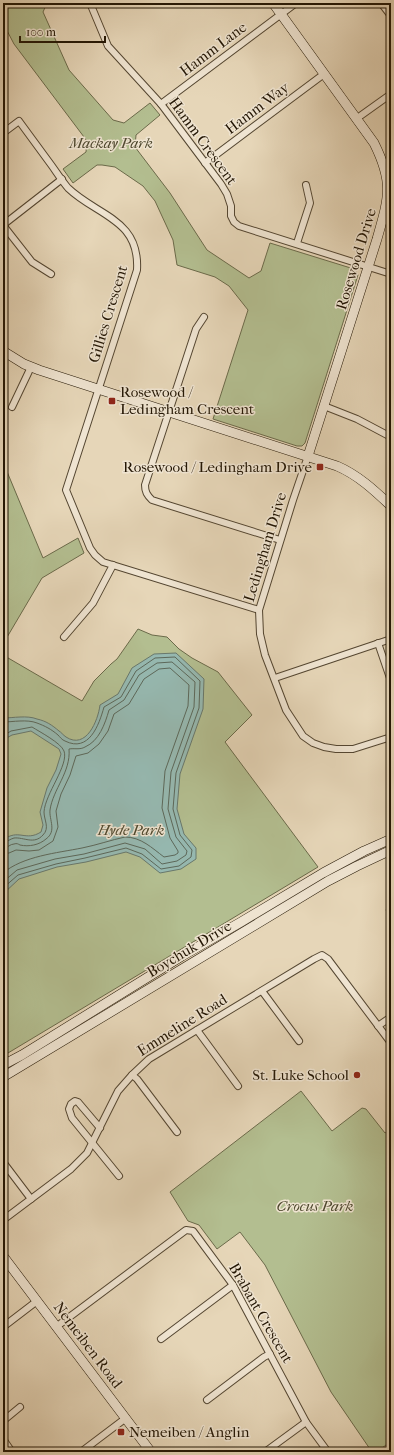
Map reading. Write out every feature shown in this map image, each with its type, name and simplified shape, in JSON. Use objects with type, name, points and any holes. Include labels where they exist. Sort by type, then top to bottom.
[{"type":"street","name":"Hamm Crescent","points":[[90,3],[108,46],[160,104],[227,194],[231,206],[231,216],[234,222],[239,226],[297,243],[391,274]]},
{"type":"street","name":"Rosewood Drive","points":[[273,3],[374,143],[383,161],[390,197],[308,456]]},
{"type":"street","name":"Hamm Lane","points":[[160,104],[296,3]]},
{"type":"street","points":[[381,3],[391,16]]},
{"type":"street","name":"Hamm Way","points":[[205,163],[324,74]]},
{"type":"street","points":[[356,119],[391,94]]},
{"type":"street","name":"Gillies Crescent","points":[[3,133],[19,121],[62,180],[72,191],[114,220],[128,232],[136,249],[137,270],[66,490],[93,553],[103,562],[259,610]]},
{"type":"street","points":[[51,274],[32,262],[3,225],[62,180]]},
{"type":"street","points":[[297,243],[310,202],[306,185]]},
{"type":"street","points":[[204,317],[196,329],[145,491],[152,500],[280,540]]},
{"type":"street","points":[[3,351],[31,367],[211,427],[308,456],[350,472],[378,493],[391,506]]},
{"type":"street","points":[[12,407],[31,367]]},
{"type":"street","points":[[324,406],[357,419],[391,437]]},
{"type":"street","name":"Ledingham Drive","points":[[308,456],[280,540],[259,610],[260,634],[264,648],[286,710],[303,736],[313,743],[336,750],[353,749],[391,737]]},
{"type":"street","points":[[64,637],[93,603],[113,565]]},
{"type":"street","points":[[275,678],[391,639]]},
{"type":"street","points":[[378,643],[391,681]]},
{"type":"street","name":"Boychuk Drive","points":[[3,1065],[22,1055],[182,956],[322,873],[391,839]]},
{"type":"street","name":"Boychuk Drive","points":[[3,1077],[322,885],[391,850]]},
{"type":"street","name":"Emmeline Road","points":[[3,1220],[71,1169],[87,1153],[118,1091],[132,1075],[149,1060],[322,955],[328,959],[391,1043]]},
{"type":"street","points":[[262,991],[299,1041]]},
{"type":"street","points":[[378,1026],[391,1016]]},
{"type":"street","points":[[197,1030],[238,1086]]},
{"type":"street","points":[[132,1075],[137,1079],[177,1132]]},
{"type":"street","points":[[100,1128],[78,1102],[75,1101],[71,1104],[69,1108],[70,1113],[119,1176]]},
{"type":"street","points":[[3,1162],[31,1199]]},
{"type":"street","name":"Brabant Crescent","points":[[56,1327],[189,1229],[194,1232],[233,1285],[306,1422],[328,1452]]},
{"type":"street","name":"Nemeiben Road","points":[[3,1256],[151,1452]]},
{"type":"street","points":[[161,1339],[233,1285]]},
{"type":"street","points":[[3,1327],[37,1301]]},
{"type":"street","points":[[207,1400],[270,1354]]},
{"type":"street","points":[[3,1420],[20,1407]]},
{"type":"street","points":[[81,1452],[126,1418]]},
{"type":"street","points":[[266,1452],[306,1422]]},
{"type":"street","points":[[3,1440],[12,1452]]},
{"type":"green space","name":"Mackay Park","points":[[3,3],[47,3],[43,12],[69,70],[113,120],[124,123],[150,103],[160,115],[136,135],[135,147],[170,193],[207,250],[249,278],[261,271],[270,243],[354,269],[358,275],[305,443],[302,446],[297,446],[213,419],[248,310],[229,286],[215,277],[177,265],[173,240],[155,201],[143,186],[115,167],[102,165],[97,165],[73,183],[63,169],[86,152],[87,141],[14,44],[3,23]]},
{"type":"green space","points":[[3,462],[43,558],[78,538],[84,553],[42,578],[3,644]]},
{"type":"green space","name":"Hyde Park","points":[[138,629],[152,635],[167,637],[179,649],[192,658],[218,672],[252,715],[225,742],[318,867],[3,1056],[3,655],[82,701],[94,681],[117,659]]},
{"type":"green space","name":"Crocus Park","points":[[301,1091],[332,1131],[362,1108],[366,1109],[385,1133],[391,1129],[391,1441],[377,1452],[372,1452],[331,1392],[265,1265],[240,1232],[217,1249],[199,1225],[188,1221],[170,1192]]},
{"type":"water","points":[[176,653],[204,679],[203,709],[180,774],[177,809],[184,834],[196,848],[196,859],[181,869],[160,873],[140,857],[126,852],[86,862],[57,867],[19,879],[3,894],[3,840],[13,835],[31,836],[41,832],[43,825],[40,812],[47,788],[56,770],[61,754],[59,749],[31,731],[12,735],[3,740],[3,718],[24,717],[40,720],[51,725],[66,737],[73,740],[79,740],[85,737],[94,726],[100,705],[118,694],[132,668],[154,654]]},
{"type":"place","name":"Rosewood / Ledingham Crescent","points":[[112,401]]},
{"type":"place","name":"Rosewood / Ledingham Drive","points":[[320,467]]},
{"type":"place","name":"St. Luke School","points":[[357,1075]]},
{"type":"place","name":"Nemeiben / Anglin","points":[[121,1432]]}]
